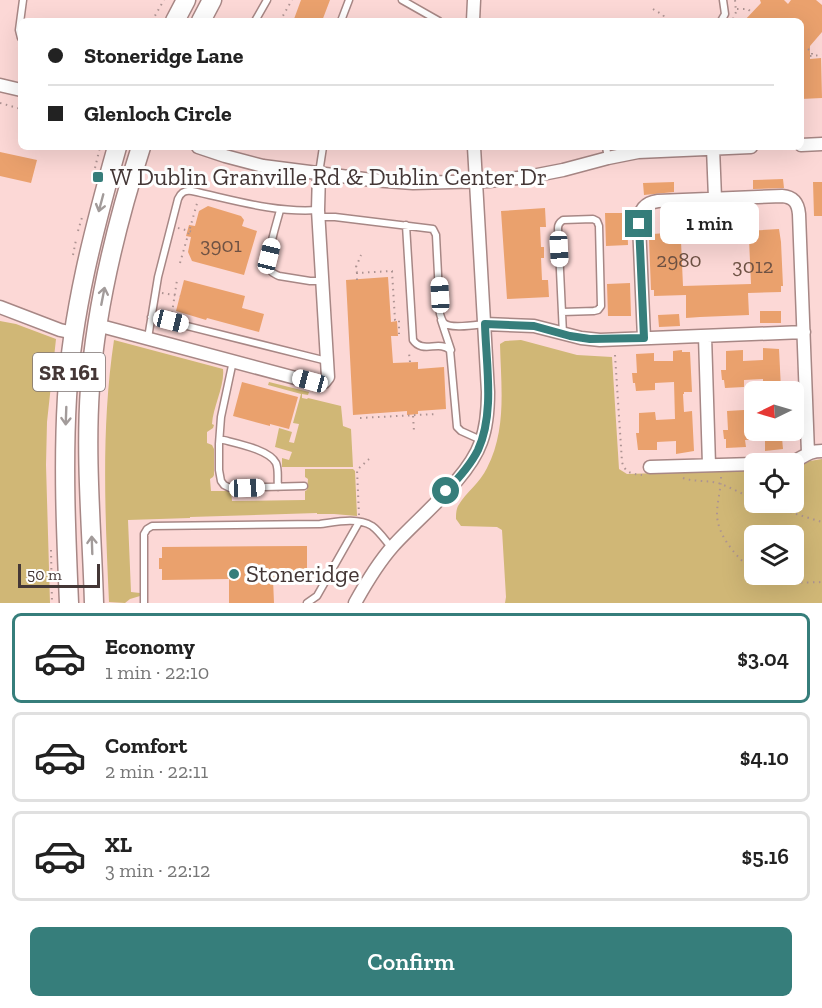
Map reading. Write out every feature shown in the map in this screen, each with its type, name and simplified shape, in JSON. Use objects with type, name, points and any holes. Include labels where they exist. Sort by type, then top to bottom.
[{"type":"main road","points":[[177,18],[186,0]]},
{"type":"main road","points":[[203,18],[212,0]]},
{"type":"main road","name":"SR 161","points":[[69,603],[64,468],[67,396],[74,333],[88,257],[116,150]]},
{"type":"main road","name":"SR 161","points":[[94,603],[90,387],[97,325],[113,245],[140,150]]},
{"type":"street","points":[[473,18],[474,0]]},
{"type":"street","points":[[0,85],[18,89]]},
{"type":"street","points":[[804,145],[822,144]]},
{"type":"street","points":[[208,150],[250,163],[372,180],[413,183],[509,179],[538,175],[607,152],[670,150]]},
{"type":"street","points":[[355,603],[375,570],[392,548],[460,477],[482,440],[488,403],[474,150]]},
{"type":"street","points":[[713,150],[715,198]]},
{"type":"street","points":[[97,325],[318,384],[324,382],[327,377],[327,361],[318,214],[319,173]]},
{"type":"street","points":[[644,338],[639,224],[640,214],[648,204],[715,198],[783,196],[795,201],[799,214],[808,453]]},
{"type":"street","points":[[0,307],[60,330],[74,333]]},
{"type":"street","points":[[485,324],[534,326],[590,339],[804,332]]},
{"type":"street","points":[[705,336],[709,465]]},
{"type":"street","points":[[804,455],[822,451]]},
{"type":"street","points":[[648,471],[744,464]]},
{"type":"lane","points":[[21,18],[23,0]]},
{"type":"lane","points":[[257,18],[267,0]]},
{"type":"lane","points":[[342,18],[349,0]]},
{"type":"lane","points":[[402,0],[434,18]]},
{"type":"lane","points":[[723,0],[726,12],[724,18]]},
{"type":"lane","points":[[319,173],[322,150]]},
{"type":"lane","points":[[148,338],[155,292],[171,226],[181,195],[187,191],[280,210],[431,228],[435,232],[440,314],[451,354],[456,425],[461,431],[482,440]]},
{"type":"lane","points":[[280,210],[269,256],[270,269],[279,276],[322,281]]},
{"type":"lane","points":[[562,312],[594,310],[601,306],[599,226],[594,219],[565,220],[559,224],[562,312],[563,334]]},
{"type":"lane","points":[[406,225],[412,335],[416,344],[446,346],[451,354]]},
{"type":"lane","points":[[440,314],[448,326],[485,324]]},
{"type":"lane","points":[[151,317],[327,361]]},
{"type":"lane","points":[[233,361],[221,417],[219,439],[221,481],[230,488],[304,486]]},
{"type":"lane","points":[[219,439],[269,455],[277,465],[278,487]]},
{"type":"lane","points":[[144,603],[144,534],[149,527],[359,522],[374,528],[392,548]]},
{"type":"lane","points":[[307,603],[317,596],[359,522]]},
{"type":"path","points":[[154,18],[164,0]]},
{"type":"path","points":[[282,18],[292,0]]},
{"type":"path","points":[[733,18],[737,9],[735,0]]},
{"type":"path","points":[[652,9],[665,18]]},
{"type":"path","points":[[737,9],[748,9],[752,13]]},
{"type":"path","points":[[808,48],[812,52],[811,56],[822,55]]},
{"type":"path","points":[[0,103],[18,109]]},
{"type":"path","points":[[180,263],[191,232],[200,193]]},
{"type":"path","points":[[171,226],[191,232]]},
{"type":"path","points":[[357,280],[356,267],[361,255]]},
{"type":"path","points":[[357,273],[392,271],[395,320],[399,320],[399,334]]},
{"type":"path","points":[[171,321],[177,280]]},
{"type":"path","points":[[155,292],[180,296]]},
{"type":"path","points":[[410,362],[409,353],[416,344]]},
{"type":"path","points":[[615,355],[622,465],[630,473],[648,471]]},
{"type":"path","points":[[360,418],[436,414]]},
{"type":"path","points":[[413,415],[414,431]]},
{"type":"path","points":[[359,522],[357,470],[369,459]]},
{"type":"path","points":[[680,476],[688,480],[721,484],[744,494]]},
{"type":"path","points":[[721,484],[717,514],[719,527],[736,554],[744,562]]},
{"type":"path","points":[[794,513],[822,522]]},
{"type":"path","points":[[804,581],[822,582]]},
{"type":"shaded area","points":[[0,321],[16,324],[56,339],[47,422],[46,465],[50,603],[0,603]]},
{"type":"shaded area","points":[[114,340],[223,369],[213,417],[212,424],[214,425],[207,432],[207,443],[214,449],[214,475],[210,479],[211,491],[231,491],[232,501],[305,500],[308,479],[305,477],[305,469],[353,469],[355,471],[357,516],[317,513],[128,520],[131,592],[140,593],[140,596],[125,603],[109,602],[105,503],[106,438]]},
{"type":"shaded area","points":[[521,340],[577,355],[612,357],[619,469],[627,474],[744,470],[744,513],[804,513],[804,464],[822,459],[822,603],[505,603],[502,530],[497,527],[461,526],[456,519],[458,506],[487,468],[498,438],[502,391],[500,344],[505,341]]},
{"type":"shaded area","points":[[269,382],[309,392],[308,395],[302,394],[302,398],[341,406],[343,426],[351,429],[353,467],[282,467],[282,458],[289,460],[292,452],[275,447],[279,428],[292,432],[289,442],[294,443],[299,424],[293,423],[301,394],[268,385]]},
{"type":"building","points":[[301,0],[330,0],[323,18],[294,18]]},
{"type":"building","points":[[760,0],[784,0],[788,4],[791,0],[816,0],[822,5],[822,32],[810,46],[810,59],[821,58],[822,98],[804,99],[804,18],[747,18],[761,3]]},
{"type":"building","points":[[0,152],[37,160],[31,183],[0,176]]},
{"type":"building","points":[[783,179],[784,188],[753,189],[753,180]]},
{"type":"building","points":[[674,182],[674,192],[644,195],[643,183]]},
{"type":"building","points":[[813,182],[822,182],[822,216],[814,216]]},
{"type":"building","points":[[208,206],[241,216],[244,220],[242,226],[257,231],[244,275],[192,261],[188,252],[191,237],[186,236],[189,225],[195,226],[199,211]]},
{"type":"building","points":[[545,208],[546,227],[540,227],[541,247],[544,247],[544,258],[541,258],[542,280],[548,280],[549,297],[507,299],[501,211]]},
{"type":"building","points":[[740,208],[740,210],[746,210],[747,231],[779,229],[783,286],[781,286],[781,292],[748,293],[749,315],[686,318],[686,295],[654,296],[654,290],[651,290],[649,239],[652,239],[652,234],[684,232],[684,212],[689,212],[689,210]],"holes":[[[749,239],[751,284],[683,286],[681,241]]]},
{"type":"building","points":[[605,213],[627,213],[628,245],[606,246]]},
{"type":"building","points":[[388,277],[391,322],[397,321],[398,336],[391,336],[393,363],[418,362],[418,369],[444,367],[446,409],[418,411],[418,414],[407,415],[407,411],[353,415],[346,280]]},
{"type":"building","points":[[184,280],[245,296],[242,308],[264,314],[259,332],[176,311]]},
{"type":"building","points":[[630,283],[631,316],[608,316],[607,284]]},
{"type":"building","points":[[760,311],[781,311],[781,323],[760,323]]},
{"type":"building","points":[[679,314],[680,326],[659,327],[658,315]]},
{"type":"building","points":[[763,348],[779,349],[781,381],[744,380],[744,387],[725,388],[721,370],[726,370],[726,351],[743,350],[743,361],[763,360]]},
{"type":"building","points":[[682,350],[682,352],[690,352],[692,392],[683,394],[684,412],[692,411],[694,451],[676,454],[676,441],[657,442],[657,450],[638,450],[636,433],[639,433],[639,413],[655,412],[656,420],[675,419],[674,382],[655,383],[655,390],[636,391],[632,373],[637,373],[636,354],[654,353],[654,361],[673,361],[673,351]]},
{"type":"building","points":[[242,382],[298,397],[289,429],[233,416]]},
{"type":"building","points":[[744,410],[746,447],[726,448],[723,430],[728,430],[727,411]]},
{"type":"building","points":[[765,441],[782,441],[783,449],[765,451]]},
{"type":"building","name":"Stoneridge","points":[[307,546],[307,579],[273,579],[274,603],[229,603],[229,579],[162,580],[162,569],[159,569],[162,547]]},
{"type":"place","name":"W Dublin Granville Rd & Dublin Center Dr","points":[[98,177]]},
{"type":"place","name":"Stoneridge","points":[[234,574]]},
{"type":"route","points":[[446,491],[460,477],[477,452],[482,440],[488,392],[485,324],[534,326],[570,336],[600,340],[644,338],[639,224]]}]
